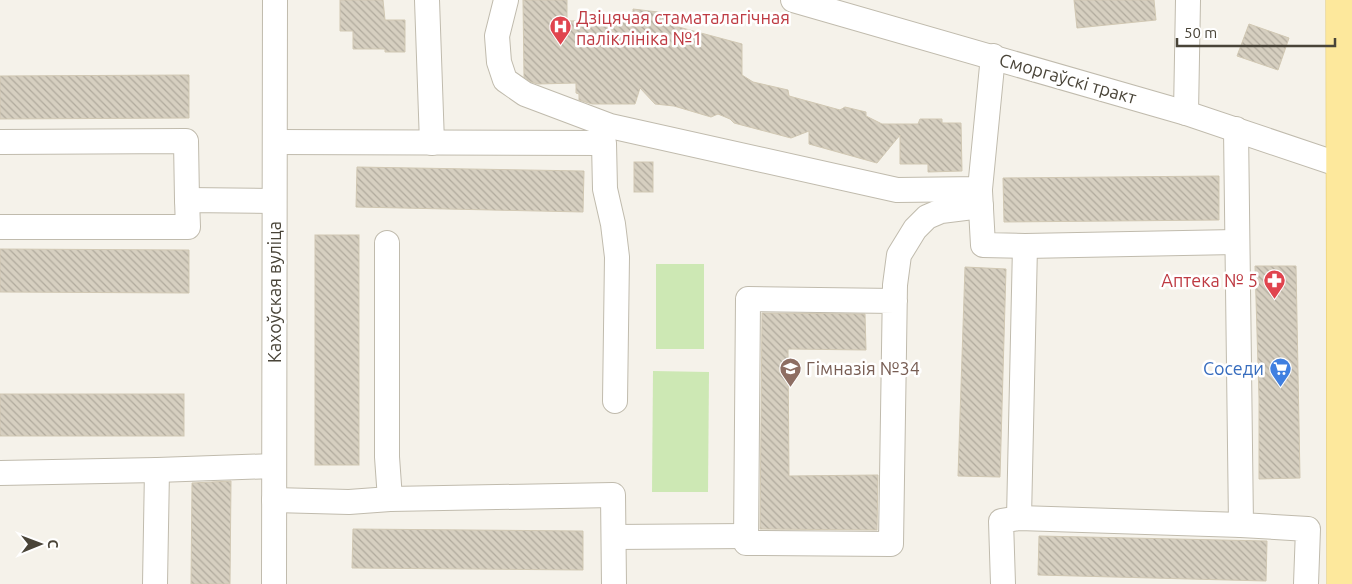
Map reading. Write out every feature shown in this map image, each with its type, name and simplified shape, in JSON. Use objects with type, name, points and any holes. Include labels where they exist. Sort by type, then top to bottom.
[{"type":"main road","points":[[1340,0],[1346,167],[1341,584]]},
{"type":"street","name":"Кахоўская вуліца","points":[[274,584],[275,0]]},
{"type":"street","points":[[427,0],[432,143]]},
{"type":"street","points":[[506,0],[497,36],[499,62],[505,80],[525,94],[610,126],[897,190],[980,197]]},
{"type":"street","name":"Сморгаўскі тракт","points":[[793,0],[1186,113],[1346,167]]},
{"type":"street","points":[[1186,113],[1188,0]]},
{"type":"street","points":[[993,56],[980,197],[983,245],[1236,242]]},
{"type":"street","points":[[1236,130],[1241,525]]},
{"type":"street","points":[[0,142],[186,141],[188,227],[0,227]]},
{"type":"street","points":[[275,142],[604,143],[605,189],[613,224],[617,257],[615,401]]},
{"type":"street","points":[[895,301],[748,299],[746,543],[891,544],[895,301],[899,255],[914,229],[927,217],[980,197]]},
{"type":"street","points":[[187,200],[274,201]]},
{"type":"street","points":[[386,243],[387,457],[390,499]]},
{"type":"street","points":[[1019,518],[1025,246]]},
{"type":"street","points":[[0,473],[274,466]]},
{"type":"street","points":[[155,584],[157,470]]},
{"type":"street","points":[[274,500],[349,502],[390,499],[613,495],[614,584]]},
{"type":"street","points":[[1003,584],[1001,521],[1019,518],[1308,529],[1306,584]]},
{"type":"street","points":[[614,537],[747,536]]},
{"type":"green space","points":[[656,264],[704,264],[704,349],[656,349]]},
{"type":"green space","points":[[653,371],[709,372],[708,492],[652,492]]},
{"type":"building","points":[[340,0],[383,0],[385,20],[405,20],[405,52],[385,52],[385,49],[353,49],[353,31],[340,31]]},
{"type":"building","points":[[523,0],[567,0],[567,21],[633,20],[633,9],[675,14],[671,25],[742,44],[742,75],[753,82],[788,90],[789,96],[840,110],[845,107],[866,112],[866,116],[882,124],[918,124],[920,119],[942,119],[942,123],[961,123],[962,171],[928,172],[928,164],[900,164],[900,135],[877,163],[809,144],[809,131],[791,138],[734,123],[730,119],[718,114],[711,117],[674,106],[655,104],[640,88],[635,104],[592,104],[579,100],[579,94],[576,93],[576,83],[538,84],[531,82],[524,77]]},
{"type":"building","points":[[1074,0],[1154,0],[1156,20],[1077,28]]},
{"type":"building","points":[[1249,24],[1289,38],[1278,70],[1237,56]]},
{"type":"building","points":[[189,75],[189,118],[0,119],[0,76]]},
{"type":"building","points":[[634,162],[653,162],[653,192],[634,192]]},
{"type":"building","points":[[357,167],[584,171],[583,212],[356,207]]},
{"type":"building","points":[[1219,176],[1219,220],[1004,222],[1003,178]]},
{"type":"building","points":[[315,235],[359,235],[359,465],[315,465]]},
{"type":"building","points":[[0,249],[189,250],[189,293],[0,292]]},
{"type":"building","points":[[1255,266],[1296,266],[1300,478],[1259,479],[1259,398]]},
{"type":"building","points":[[965,267],[1006,269],[1000,477],[958,476]]},
{"type":"building","points":[[762,313],[865,314],[866,350],[788,349],[789,476],[878,475],[877,530],[760,529]]},
{"type":"building","points":[[0,394],[184,394],[184,436],[0,436]]},
{"type":"building","points":[[231,481],[230,584],[191,584],[192,483]]},
{"type":"building","points":[[353,529],[583,531],[583,570],[352,568]]},
{"type":"building","points":[[1039,536],[1267,541],[1266,581],[1038,575]]},
{"type":"place","name":"Дзіцячая стаматалагічная паліклініка №1","points":[[560,46]]},
{"type":"place","name":"Аптека № 5","points":[[1274,299]]},
{"type":"place","name":"Гімназія №34","points":[[790,387]]},
{"type":"place","name":"Соседи","points":[[1280,387]]}]
